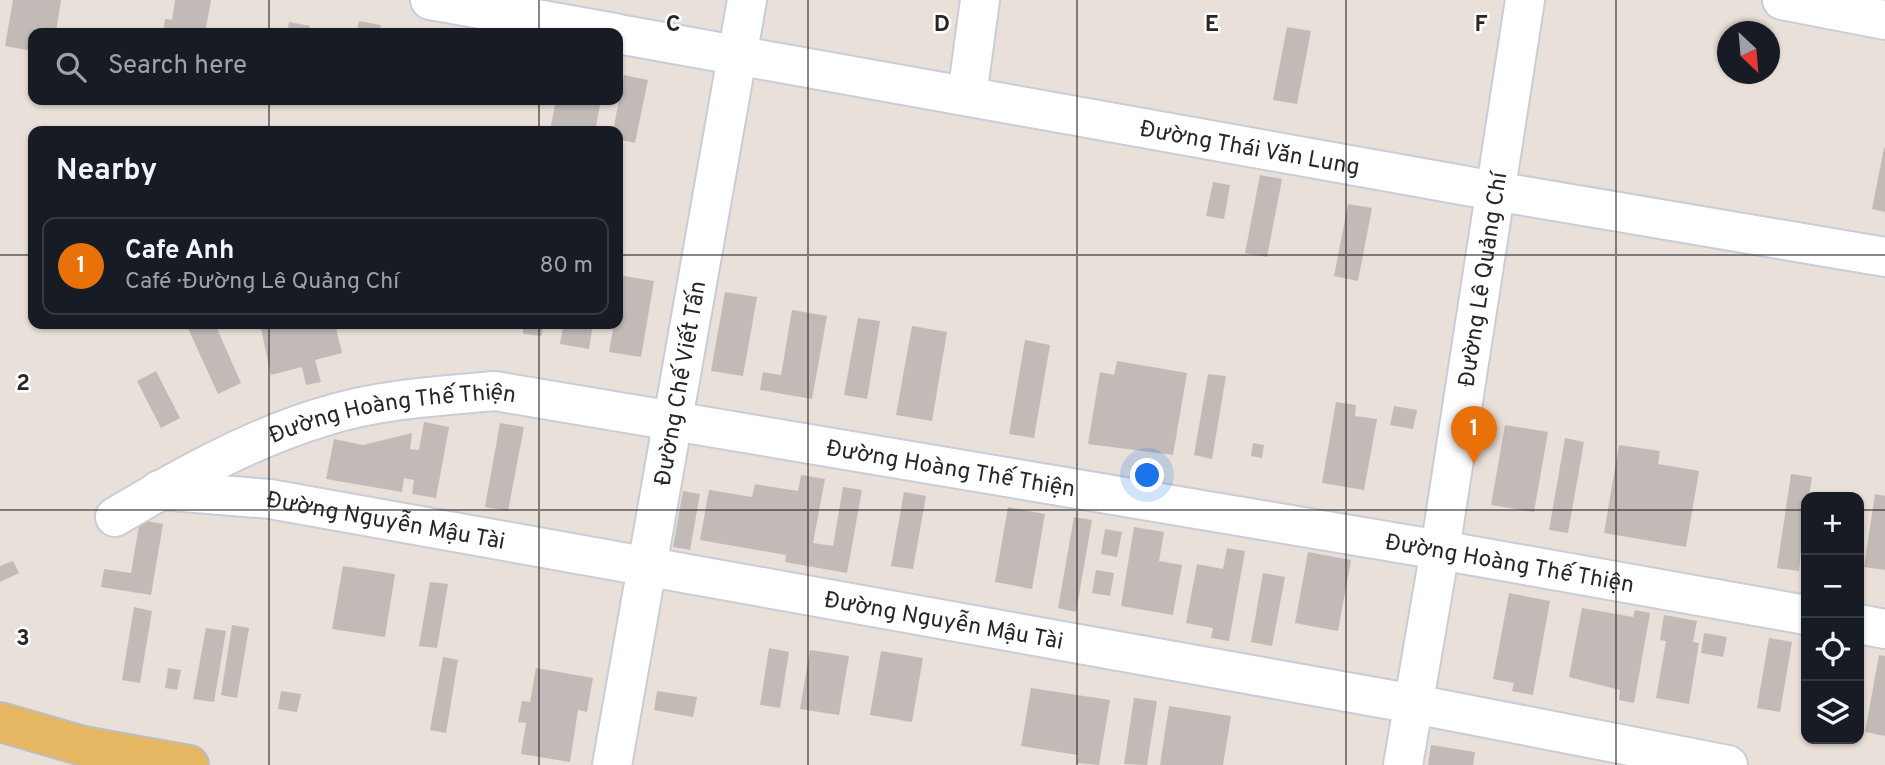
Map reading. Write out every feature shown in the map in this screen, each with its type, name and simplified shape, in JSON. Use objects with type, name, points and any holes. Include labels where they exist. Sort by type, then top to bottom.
[{"type":"main road","points":[[0,722],[83,746],[189,765]]},
{"type":"street","name":"Đường Thái Văn Lung","points":[[430,0],[514,7],[594,28]]},
{"type":"street","name":"Đường Chế Viết Tấn","points":[[612,765],[747,0]]},
{"type":"street","points":[[967,96],[980,0]]},
{"type":"street","name":"Đường Lê Quảng Chí","points":[[1403,765],[1440,550],[1525,0]]},
{"type":"street","points":[[1782,0],[1885,20]]},
{"type":"street","name":"Đường Thái Văn Lung","points":[[623,35],[1495,191],[1885,257]]},
{"type":"street","name":"Đường Hoàng Thế Thiện","points":[[115,517],[231,451],[327,415],[412,399],[495,391],[1440,550],[1801,614]]},
{"type":"street","points":[[268,438],[265,466],[270,499]]},
{"type":"street","name":"Đường Nguyễn Mậu Tài","points":[[159,491],[270,499],[1414,704],[1728,765]]},
{"type":"street","points":[[1864,625],[1885,629]]},
{"type":"building","points":[[13,0],[61,0],[57,28],[28,28],[28,50],[5,46]]},
{"type":"building","points":[[175,0],[211,0],[206,28],[164,28],[165,19],[172,20]]},
{"type":"building","points":[[359,21],[381,25],[380,28],[357,28]]},
{"type":"building","points":[[289,22],[310,26],[310,28],[288,28]]},
{"type":"building","points":[[1287,27],[1311,31],[1297,104],[1273,100]]},
{"type":"building","points":[[624,75],[648,80],[635,143],[623,140],[623,126],[614,126],[618,105],[623,105]]},
{"type":"building","points":[[555,105],[600,105],[596,126],[551,126]]},
{"type":"building","points":[[1885,148],[1885,212],[1872,209]]},
{"type":"building","points":[[1260,175],[1282,179],[1267,257],[1245,253]]},
{"type":"building","points":[[1213,182],[1230,185],[1224,219],[1206,216]]},
{"type":"building","points":[[1348,204],[1372,208],[1358,281],[1334,276]]},
{"type":"building","points":[[623,276],[654,281],[641,357],[609,352],[613,329],[623,329]]},
{"type":"building","points":[[725,292],[757,297],[743,376],[711,371]]},
{"type":"building","points":[[792,310],[827,316],[812,399],[760,390],[763,372],[781,375]]},
{"type":"building","points":[[858,318],[880,321],[867,399],[844,395]]},
{"type":"building","points":[[912,326],[947,332],[932,421],[896,415]]},
{"type":"building","points":[[188,329],[217,329],[241,383],[218,394]]},
{"type":"building","points":[[261,329],[336,329],[342,353],[315,360],[321,382],[306,385],[302,367],[271,375]]},
{"type":"building","points":[[523,329],[543,329],[542,336],[523,334]]},
{"type":"building","points":[[562,329],[592,329],[589,349],[560,344]]},
{"type":"building","points":[[1025,340],[1050,345],[1034,438],[1009,434]]},
{"type":"building","points":[[1117,361],[1187,373],[1173,455],[1088,444],[1100,372],[1114,375]]},
{"type":"building","points":[[156,371],[180,418],[161,428],[137,381]]},
{"type":"building","points":[[1208,374],[1226,376],[1212,459],[1194,455]]},
{"type":"building","points":[[1336,402],[1356,405],[1355,416],[1377,419],[1364,490],[1322,483]]},
{"type":"building","points":[[1394,406],[1417,410],[1413,429],[1390,425]]},
{"type":"building","points":[[424,422],[449,427],[436,498],[412,494],[414,480],[404,478],[402,492],[326,479],[334,439],[363,445],[412,433],[410,449],[419,450]]},
{"type":"building","points":[[500,423],[524,427],[508,511],[485,507]]},
{"type":"building","points":[[1505,425],[1548,432],[1534,512],[1491,505]]},
{"type":"building","points":[[1565,438],[1584,442],[1568,533],[1549,530]]},
{"type":"building","points":[[1253,443],[1264,445],[1262,458],[1251,456]]},
{"type":"building","points":[[1619,445],[1660,451],[1658,464],[1699,471],[1686,547],[1604,533]]},
{"type":"building","points":[[1791,474],[1812,477],[1810,492],[1801,492],[1799,571],[1777,568]]},
{"type":"building","points":[[801,475],[825,479],[813,543],[833,546],[843,487],[862,490],[847,573],[785,562],[786,555],[700,540],[709,490],[752,497],[755,484],[798,491]]},
{"type":"building","points":[[683,491],[700,494],[690,550],[673,547]]},
{"type":"building","points":[[904,492],[926,496],[913,569],[891,566]]},
{"type":"building","points":[[1875,494],[1885,496],[1885,570],[1864,567]]},
{"type":"building","points":[[1008,507],[1045,514],[1032,589],[995,582]]},
{"type":"building","points":[[1074,517],[1092,520],[1076,612],[1058,608]]},
{"type":"building","points":[[140,520],[163,524],[151,595],[101,587],[104,569],[131,573]]},
{"type":"building","points":[[1134,527],[1164,532],[1159,561],[1182,565],[1173,615],[1121,606]]},
{"type":"building","points":[[1105,529],[1122,532],[1117,557],[1101,554]]},
{"type":"building","points":[[1227,548],[1245,551],[1229,641],[1211,638],[1213,628],[1186,623],[1197,564],[1223,569]]},
{"type":"building","points":[[1308,552],[1351,560],[1338,631],[1295,623]]},
{"type":"building","points":[[13,561],[19,573],[0,582],[0,566]]},
{"type":"building","points":[[343,566],[395,574],[385,637],[332,629]]},
{"type":"building","points":[[1096,570],[1114,573],[1110,596],[1092,593]]},
{"type":"building","points":[[1263,573],[1285,577],[1272,646],[1251,642]]},
{"type":"building","points":[[430,582],[448,584],[437,648],[419,646]]},
{"type":"building","points":[[1509,593],[1550,601],[1533,695],[1512,691],[1514,683],[1493,679]]},
{"type":"building","points":[[134,607],[152,611],[140,683],[122,680]]},
{"type":"building","points":[[1582,608],[1633,617],[1635,610],[1650,613],[1634,703],[1619,700],[1620,690],[1569,677]]},
{"type":"building","points":[[1664,615],[1697,621],[1693,642],[1699,643],[1689,704],[1656,698],[1666,641],[1660,640]]},
{"type":"building","points":[[232,625],[249,628],[237,698],[221,695]]},
{"type":"building","points":[[206,628],[226,631],[214,702],[193,699]]},
{"type":"building","points":[[1704,633],[1727,637],[1723,657],[1701,653]]},
{"type":"building","points":[[1769,638],[1792,642],[1780,712],[1757,708]]},
{"type":"building","points":[[769,648],[789,652],[780,708],[760,705]]},
{"type":"building","points":[[810,650],[849,656],[839,715],[800,709]]},
{"type":"building","points":[[881,651],[923,658],[912,722],[870,715]]},
{"type":"building","points":[[1879,655],[1885,656],[1885,736],[1865,732]]},
{"type":"building","points":[[443,657],[458,660],[446,733],[430,730]]},
{"type":"building","points":[[168,668],[181,670],[177,690],[165,688]]},
{"type":"building","points":[[536,668],[593,678],[587,712],[578,710],[570,762],[521,754],[526,723],[518,722],[522,701],[530,702]]},
{"type":"building","points":[[1031,688],[1110,700],[1099,765],[1077,763],[1078,755],[1021,746]]},
{"type":"building","points":[[281,691],[301,694],[297,712],[278,709]]},
{"type":"building","points":[[657,691],[697,697],[693,717],[654,710]]},
{"type":"building","points":[[1134,698],[1157,701],[1147,765],[1124,764]]},
{"type":"building","points":[[1169,706],[1231,716],[1223,765],[1160,765]]},
{"type":"building","points":[[1431,745],[1475,752],[1473,765],[1428,765]]},
{"type":"place","name":"Cafe Anh","points":[[1474,464]]}]
